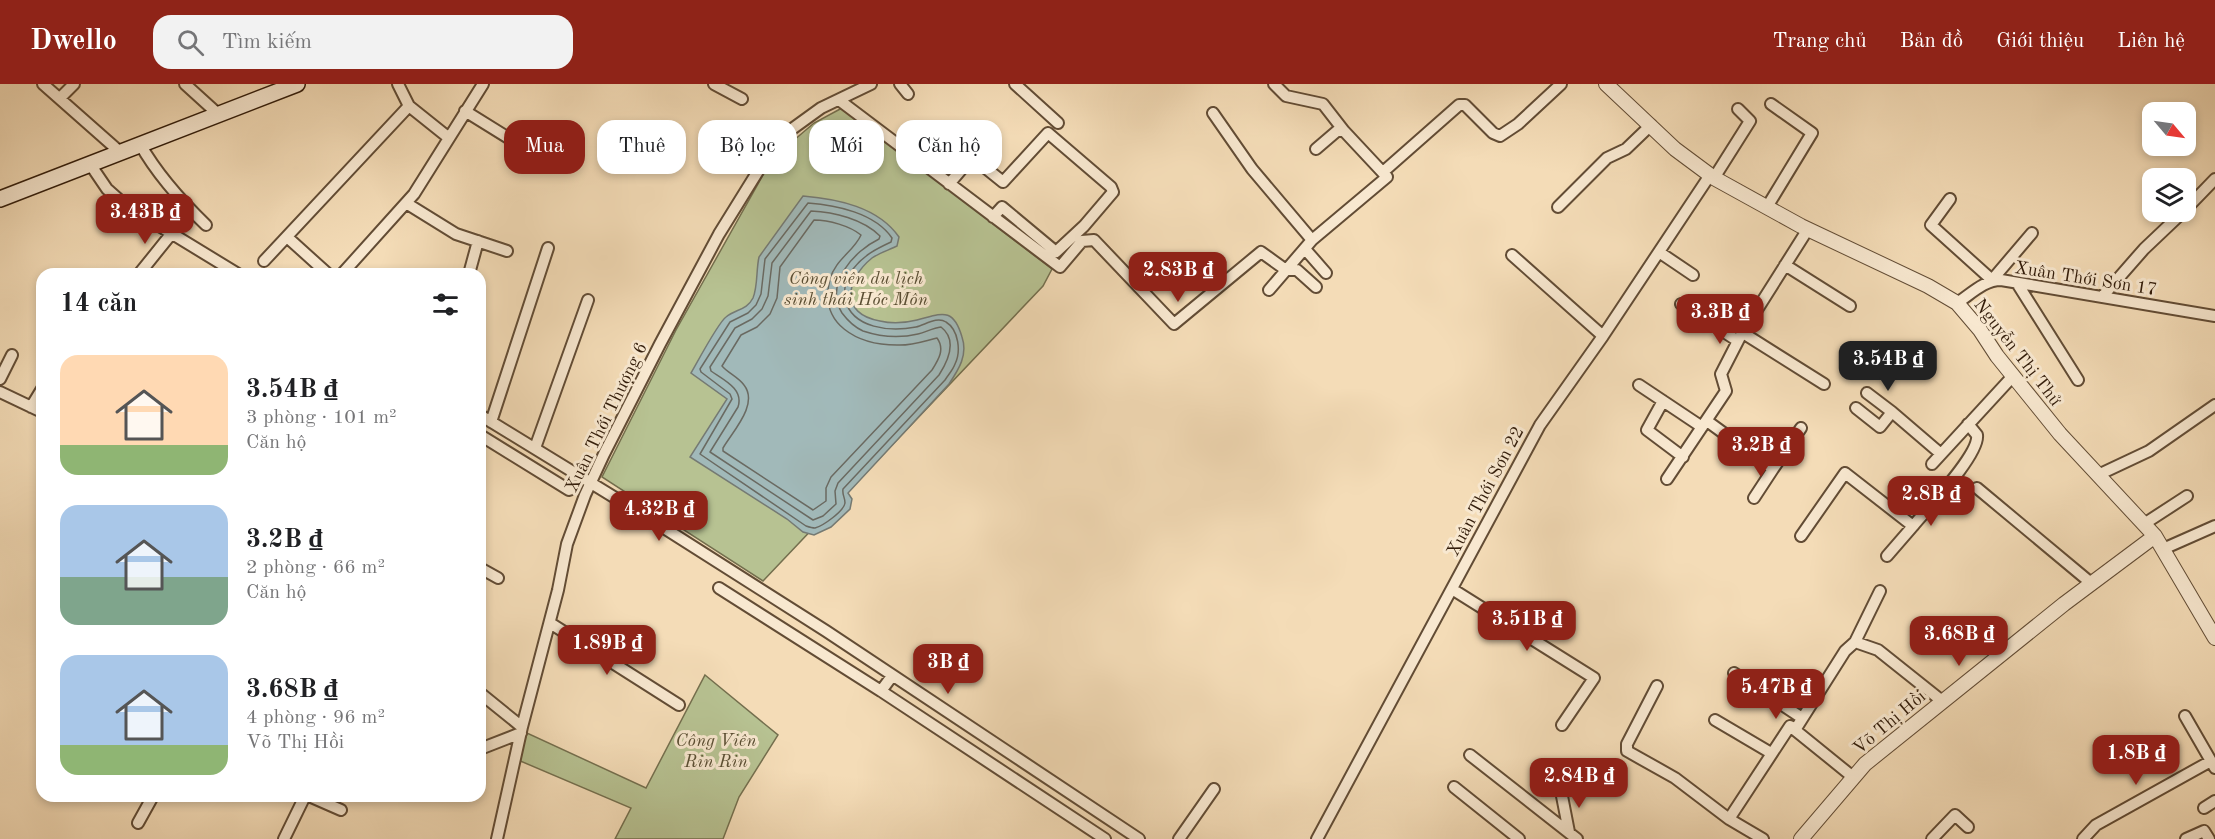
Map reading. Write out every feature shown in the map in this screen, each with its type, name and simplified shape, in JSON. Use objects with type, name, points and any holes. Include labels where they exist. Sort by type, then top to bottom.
[{"type":"main road","points":[[0,199],[297,84]]},
{"type":"street","points":[[43,84],[60,98],[104,158],[107,189],[125,205],[172,233],[218,268]]},
{"type":"street","points":[[60,98],[74,84]]},
{"type":"street","points":[[185,84],[218,114]]},
{"type":"street","points":[[398,84],[410,106],[449,138]]},
{"type":"street","points":[[347,268],[406,203],[483,84]]},
{"type":"street","points":[[714,84],[742,99]]},
{"type":"street","name":"Xuân Thới Thượng 6","points":[[497,839],[567,544],[585,495],[670,324],[719,234],[768,154],[792,129],[821,108],[872,84]]},
{"type":"street","points":[[900,84],[908,94]]},
{"type":"street","points":[[1015,84],[1058,123]]},
{"type":"street","points":[[1269,290],[1308,244],[1387,177],[1344,131],[1323,104],[1286,96],[1274,84]]},
{"type":"street","points":[[1383,172],[1459,105],[1465,105],[1493,133],[1500,136],[1518,124],[1561,84]]},
{"type":"street","name":"Nguyễn Thị Thử","points":[[1606,84],[1675,149],[1712,176],[1808,229],[1928,286],[1957,303],[2060,434],[2155,536],[2215,638]]},
{"type":"street","points":[[839,100],[896,144]]},
{"type":"street","points":[[1767,207],[1812,133],[1770,104]]},
{"type":"street","points":[[264,261],[410,106]]},
{"type":"street","name":"Xuân Thới Sơn 22","points":[[1317,839],[1540,425],[1750,121],[1738,108]]},
{"type":"street","points":[[465,111],[504,135]]},
{"type":"street","points":[[1213,113],[1308,244],[1326,273]]},
{"type":"street","points":[[1558,207],[1607,158],[1626,149],[1651,125]]},
{"type":"street","points":[[1316,149],[1337,131],[1344,131]]},
{"type":"street","points":[[993,174],[1003,182],[1048,132],[1111,187],[1113,192],[1084,226],[1056,252],[1002,207],[993,217]]},
{"type":"street","points":[[140,144],[148,159],[206,225]]},
{"type":"street","points":[[936,174],[1060,267],[1082,241],[1094,240],[1174,324],[1262,252],[1286,270],[1297,270],[1316,287]]},
{"type":"street","points":[[949,184],[958,174]]},
{"type":"street","points":[[2196,198],[2215,179]]},
{"type":"street","points":[[1950,199],[1931,225],[1992,280],[2032,233]]},
{"type":"street","points":[[406,203],[456,234],[507,250]]},
{"type":"street","points":[[2102,297],[2144,249],[2172,222]]},
{"type":"street","points":[[1667,479],[1726,391],[1721,374],[1740,337],[1808,229]]},
{"type":"street","points":[[144,268],[172,233]]},
{"type":"street","points":[[287,237],[321,268]]},
{"type":"street","points":[[471,268],[478,241]]},
{"type":"street","points":[[491,422],[548,248]]},
{"type":"street","points":[[1659,252],[1693,275]]},
{"type":"street","points":[[1512,255],[1603,336]]},
{"type":"street","points":[[1785,265],[1850,306]]},
{"type":"street","name":"Xuân Thới Sơn 17","points":[[1957,303],[1992,280],[2215,315]]},
{"type":"street","points":[[2017,283],[2078,380]]},
{"type":"street","points":[[535,448],[588,300]]},
{"type":"street","points":[[1681,304],[1824,384]]},
{"type":"street","points":[[0,379],[12,355]]},
{"type":"street","points":[[1932,464],[2013,376]]},
{"type":"street","points":[[1639,385],[1705,424],[1773,469]]},
{"type":"street","points":[[0,392],[36,409]]},
{"type":"street","points":[[1867,393],[1941,454]]},
{"type":"street","points":[[31,407],[36,399]]},
{"type":"street","points":[[1663,401],[1647,430],[1683,457]]},
{"type":"street","points":[[2098,475],[2150,451],[2215,405]]},
{"type":"street","points":[[1856,408],[1880,427],[1892,412]]},
{"type":"street","points":[[486,419],[817,625],[1139,839]]},
{"type":"street","points":[[1887,556],[1975,449],[1978,438],[1968,424]]},
{"type":"street","points":[[1754,498],[1801,428]]},
{"type":"street","points":[[486,439],[569,490]]},
{"type":"street","points":[[1801,536],[1845,473],[1913,526]]},
{"type":"street","points":[[1977,488],[2091,583]]},
{"type":"street","points":[[2144,524],[2187,496]]},
{"type":"street","points":[[2163,549],[2215,526]]},
{"type":"street","name":"Võ Thị Hồi","points":[[1801,839],[1865,764],[2091,583],[2155,536]]},
{"type":"street","points":[[486,571],[498,578]]},
{"type":"street","points":[[719,588],[882,691],[1105,839]]},
{"type":"street","points":[[1452,588],[1594,678],[1562,725]]},
{"type":"street","points":[[1795,730],[1845,651],[1855,642],[1880,591]]},
{"type":"street","points":[[550,623],[679,705]]},
{"type":"street","points":[[1855,642],[1878,650],[1942,701]]},
{"type":"street","points":[[1734,673],[1802,718]]},
{"type":"street","points":[[882,691],[892,676]]},
{"type":"street","points":[[1657,686],[1627,744],[1627,751],[1676,778],[1729,819],[1763,839]]},
{"type":"street","points":[[486,698],[522,730],[486,746]]},
{"type":"street","points":[[2083,839],[2096,825],[2213,764],[2185,716]]},
{"type":"street","points":[[1715,720],[1771,753]]},
{"type":"street","points":[[1729,819],[1790,726],[1853,777]]},
{"type":"street","points":[[1470,755],[1573,836]]},
{"type":"street","points":[[1454,787],[1519,839]]},
{"type":"street","points":[[1179,839],[1214,789]]},
{"type":"street","points":[[1561,791],[1573,836]]},
{"type":"street","points":[[2205,808],[2215,801]]},
{"type":"street","points":[[138,823],[150,802]]},
{"type":"street","points":[[284,839],[304,802]]},
{"type":"street","points":[[322,802],[341,810]]},
{"type":"street","points":[[1932,839],[1955,815],[1968,827]]},
{"type":"street","points":[[2186,839],[2204,831],[2209,839]]},
{"type":"green space","name":"Công viên du lịch sinh thái Hóc Môn","points":[[842,108],[858,120],[820,120]]},
{"type":"green space","name":"Công viên du lịch sinh thái Hóc Môn","points":[[809,127],[809,174],[884,174],[884,140],[896,149],[896,174],[928,174],[1052,269],[1043,286],[763,581],[602,477],[676,330],[764,174],[797,174],[797,138]]},
{"type":"green space","name":"Công Viên Rin Rin","points":[[705,675],[778,735],[739,797],[723,839],[615,839],[631,808],[518,760],[527,733],[646,788]]},
{"type":"water","points":[[803,196],[830,199],[856,206],[880,218],[899,237],[897,246],[872,258],[863,266],[852,285],[853,304],[858,311],[867,317],[889,323],[908,322],[939,315],[950,316],[955,320],[964,344],[959,367],[949,384],[848,493],[852,499],[850,509],[831,527],[814,535],[803,532],[787,519],[690,457],[727,399],[691,373],[722,321],[751,302],[756,288],[759,257]]}]
